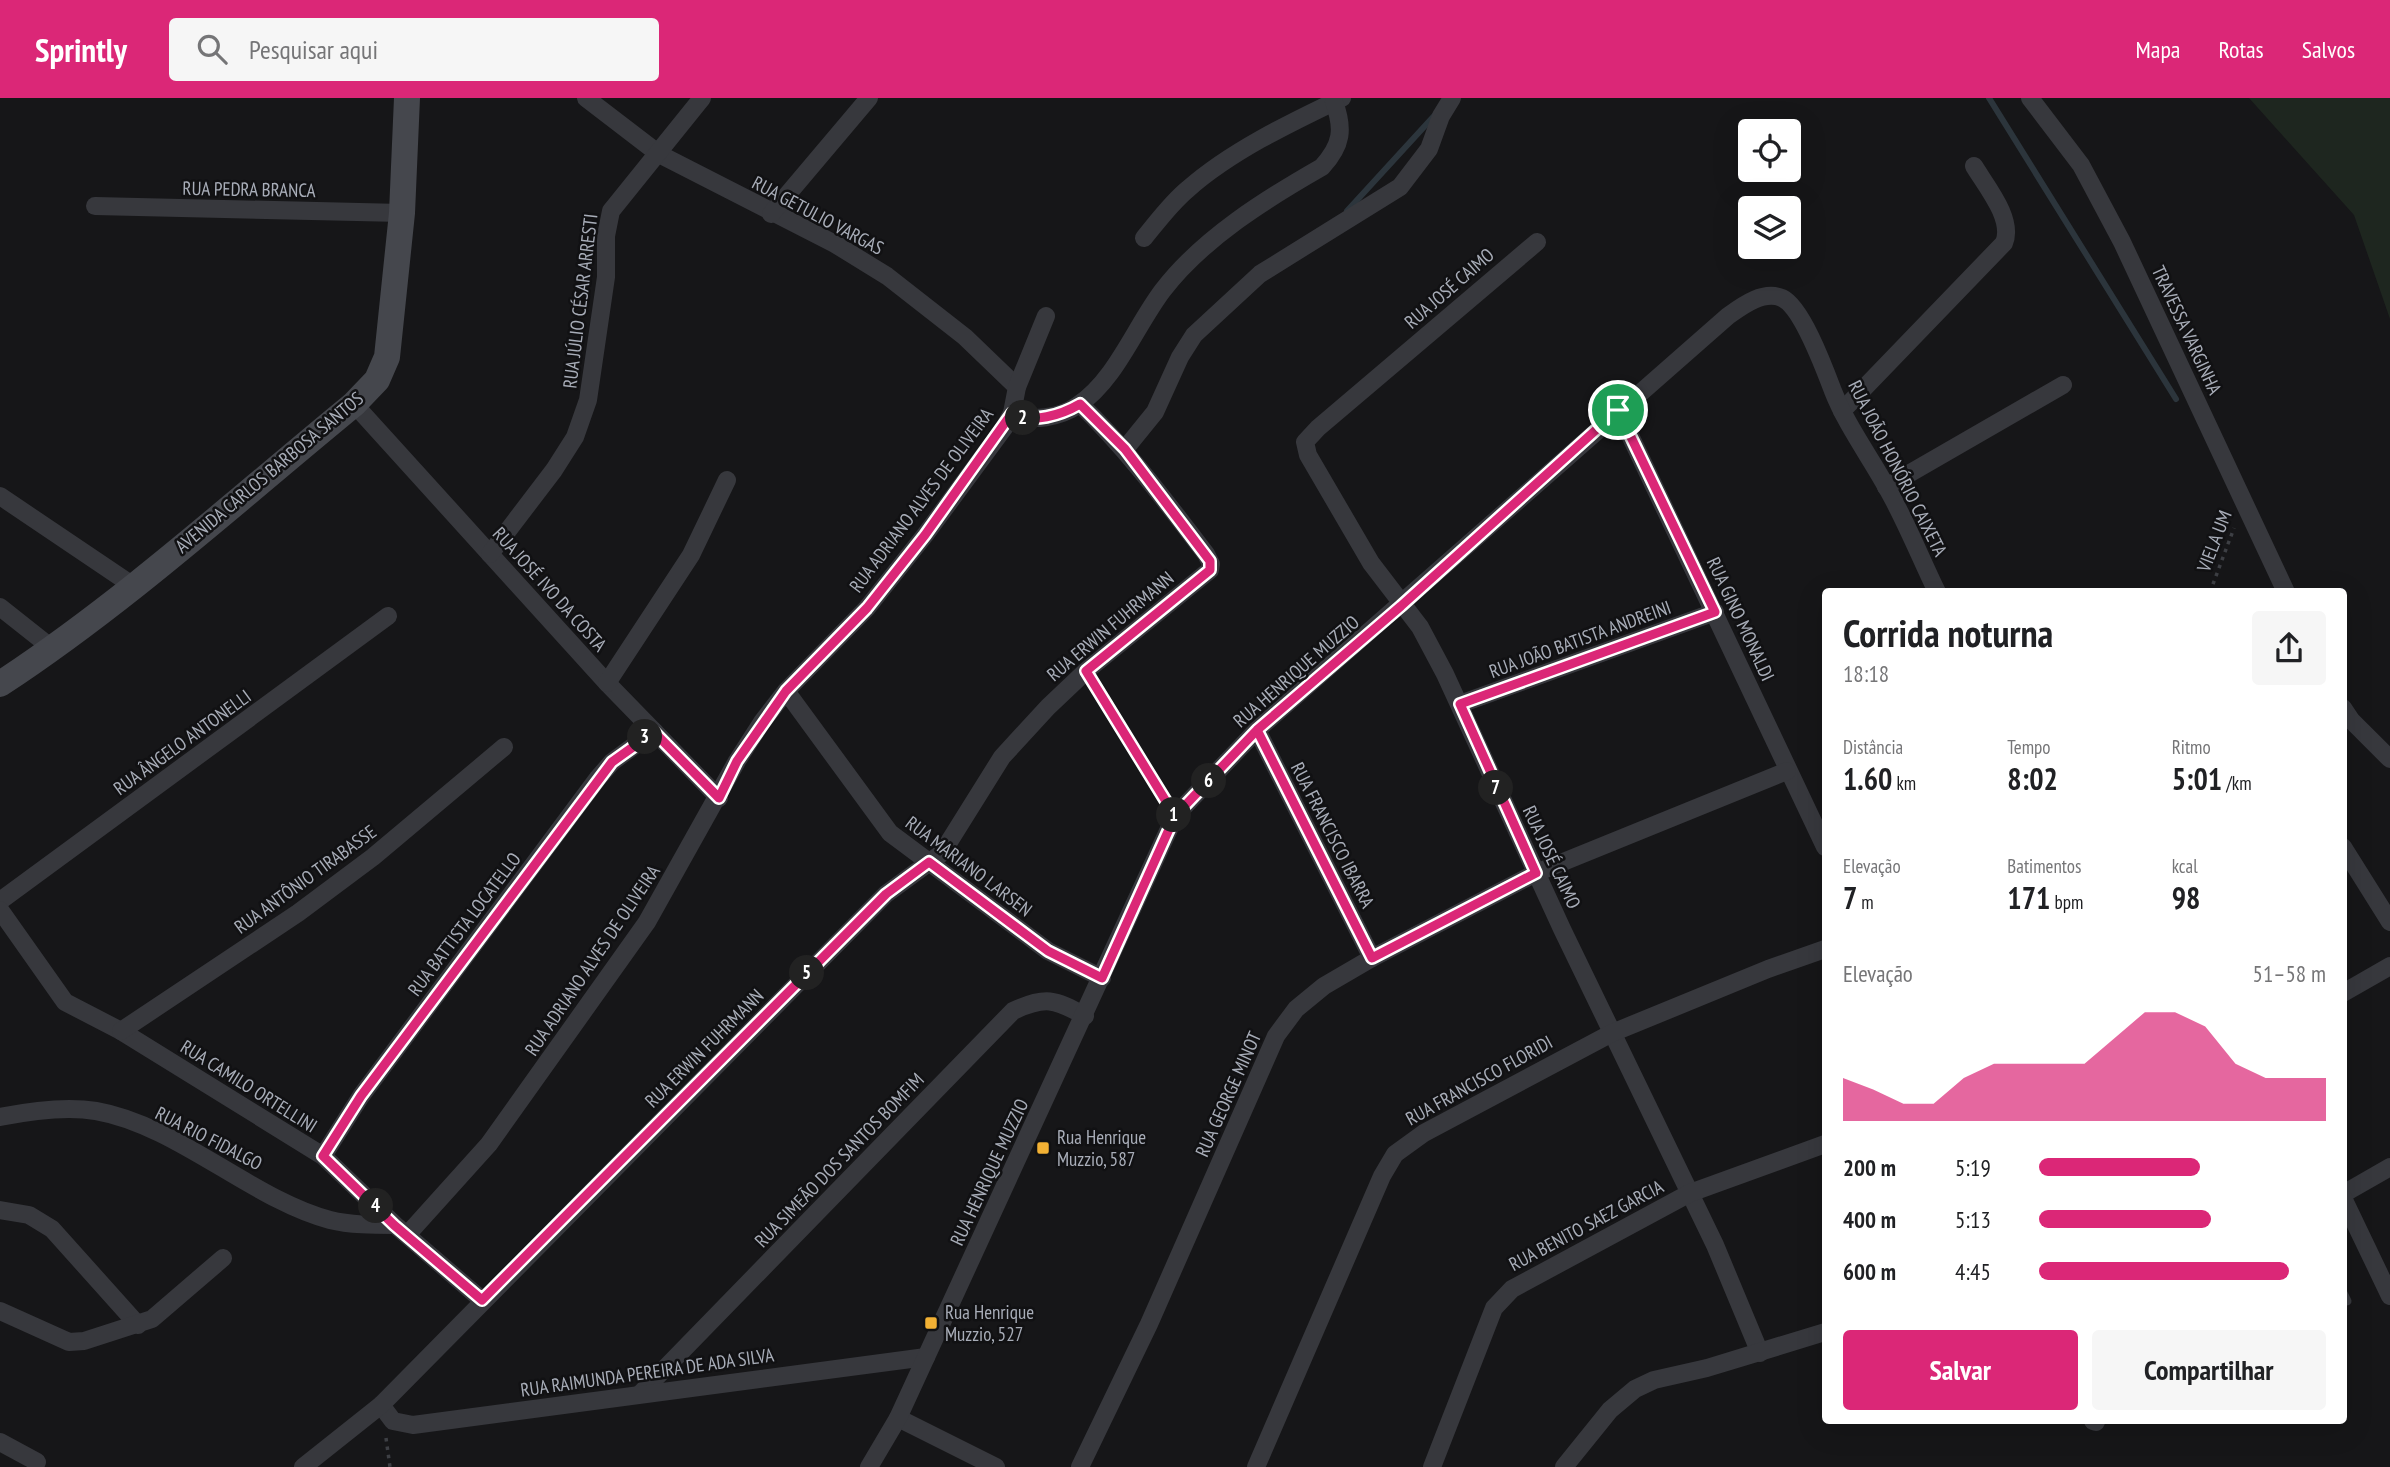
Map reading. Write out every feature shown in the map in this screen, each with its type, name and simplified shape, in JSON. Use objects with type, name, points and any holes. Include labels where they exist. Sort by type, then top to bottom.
[{"type":"main road","name":"AVENIDA CARLOS BARBOSA SANTOS","points":[[0,684],[53,649],[354,404],[377,380],[387,357],[402,213],[407,98]]},
{"type":"street","name":"RUA GETULIO VARGAS","points":[[586,98],[659,154],[771,214],[835,244],[887,276],[965,337],[1017,387]]},
{"type":"street","name":"RUA JÚLIO CÉSAR ARRESTI","points":[[490,554],[554,470],[575,437],[588,400],[597,355],[606,277],[607,221],[619,198],[659,154],[702,98]]},
{"type":"street","points":[[771,214],[869,98]]},
{"type":"street","points":[[1080,404],[1125,449],[1154,412],[1180,357],[1194,335],[1260,274],[1400,187],[1429,149],[1441,116],[1452,98]]},
{"type":"street","name":"TRAVESSA VARGINHA","points":[[2030,98],[2081,165],[2284,588]]},
{"type":"street","points":[[1012,413],[1022,418],[1054,416],[1080,404],[1124,352],[1171,281],[1207,246],[1256,208],[1322,167],[1330,159],[1341,133],[1338,100],[1252,146],[1199,179],[1177,199],[1144,238]]},
{"type":"street","points":[[1842,411],[2004,243],[2007,228],[2003,217],[1974,166]]},
{"type":"street","name":"RUA PEDRA BRANCA","points":[[95,206],[402,213]]},
{"type":"street","name":"RUA JOSÉ CAIMO","points":[[1536,242],[1318,428],[1306,442],[1308,455],[1331,498],[1401,606],[1420,627],[1460,704],[1536,873],[1715,1245],[1760,1353]]},
{"type":"street","name":"RUA JOÃO HONÓRIO CAIXETA","points":[[1776,296],[1784,299],[1794,309],[1825,369],[1842,411],[1886,487],[1935,588]]},
{"type":"street","name":"RUA HENRIQUE MUZZIO","points":[[869,1467],[898,1418],[1175,816],[1257,730],[1401,606],[1618,410],[1739,308],[1760,298],[1776,296]]},
{"type":"street","name":"RUA ADRIANO ALVES DE OLIVEIRA","points":[[401,1230],[489,1144],[545,1069],[647,922],[719,798],[737,761],[786,691],[867,608],[925,535],[1012,413],[1017,387],[1046,316]]},
{"type":"street","points":[[1886,487],[2063,385]]},
{"type":"street","name":"RUA JOSÉ IVO DA COSTA","points":[[354,404],[607,683],[719,798]]},
{"type":"street","name":"RUA GINO MONALDI","points":[[1618,410],[1822,841]]},
{"type":"street","name":"RUA ERWIN FUHRMANN","points":[[303,1467],[381,1405],[886,894],[942,853],[1002,757],[1086,671],[1210,570],[1211,564],[1125,449]]},
{"type":"street","points":[[607,683],[691,555],[727,480]]},
{"type":"street","points":[[0,496],[132,585]]},
{"type":"street","points":[[0,607],[53,649]]},
{"type":"street","name":"RUA JOÃO BATISTA ANDREINI","points":[[1460,704],[1715,612]]},
{"type":"street","name":"RUA ÂNGELO ANTONELLI","points":[[0,901],[388,616]]},
{"type":"street","name":"RUA MARIANO LARSEN","points":[[786,691],[890,834],[1048,951],[1102,978]]},
{"type":"street","points":[[2347,714],[2390,759]]},
{"type":"street","name":"RUA FRANCISCO IBARRA","points":[[1257,730],[1372,958]]},
{"type":"street","name":"RUA BATTISTA LOCATELLO","points":[[323,1156],[361,1096],[598,778],[612,762],[654,732]]},
{"type":"street","name":"RUA ANTÔNIO TIRABASSE","points":[[121,1031],[298,913],[373,857],[504,747]]},
{"type":"street","name":"RUA GEORGE MINOT","points":[[1080,1467],[1149,1324],[1276,1036],[1296,1009],[1315,993],[1372,958],[1536,873],[1787,771]]},
{"type":"street","points":[[2347,854],[2390,922]]},
{"type":"street","name":"RUA CAMILO ORTELLINI","points":[[0,910],[65,1002],[121,1031],[323,1156],[401,1230],[482,1300]]},
{"type":"street","name":"RUA FRANCISCO FLORIDI","points":[[1256,1467],[1382,1176],[1395,1154],[1424,1133],[1612,1033],[1768,968],[1822,950]]},
{"type":"street","points":[[2347,991],[2390,966]]},
{"type":"street","name":"RUA SIMEÃO DOS SANTOS BOMFIM","points":[[640,1394],[1013,1011],[1034,1001],[1058,1001],[1085,1016]]},
{"type":"street","name":"RUA RIO FIDALGO","points":[[0,1117],[63,1110],[97,1111],[146,1128],[289,1203],[330,1220],[401,1230]]},
{"type":"street","name":"RUA BENITO SAEZ GARCIA","points":[[1432,1467],[1494,1308],[1512,1289],[1690,1193],[1822,1145]]},
{"type":"street","points":[[2347,1194],[2390,1167]]},
{"type":"street","points":[[2347,1205],[2390,1296]]},
{"type":"street","points":[[0,1210],[29,1215],[52,1229],[138,1325]]},
{"type":"street","points":[[0,1311],[74,1343],[138,1325],[172,1304],[223,1258]]},
{"type":"street","points":[[1564,1467],[1611,1410],[1635,1389],[1654,1380],[1760,1353],[1822,1333]]},
{"type":"street","name":"RUA RAIMUNDA PEREIRA DE ADA SILVA","points":[[393,1421],[413,1425],[926,1357]]},
{"type":"street","points":[[381,1405],[393,1421]]},
{"type":"street","points":[[898,1418],[996,1467]]},
{"type":"street","points":[[0,1442],[37,1462]]},
{"type":"path","name":"VIELA UM","points":[[2211,588],[2244,501]]},
{"type":"path","points":[[1086,671],[1175,816]]},
{"type":"path","points":[[390,1467],[386,1433],[393,1421]]},
{"type":"shaded area","points":[[2249,98],[2390,98],[2390,319],[2354,215]]},
{"type":"waterway","points":[[1989,98],[2176,399]]},
{"type":"waterway","points":[[1347,211],[1434,116]]},
{"type":"place","name":"Rua Henrique Muzzio, 587","points":[[1043,1148]]},
{"type":"place","name":"Rua Henrique Muzzio, 527","points":[[931,1323]]},
{"type":"route","points":[[1618,410],[1401,606],[1257,730],[1175,816],[1086,671],[1210,570],[1210,561],[1125,449],[1080,404],[1054,416],[1022,418],[1012,413],[1004,428],[925,535],[867,608],[786,691],[762,722],[737,761],[719,798],[654,732],[612,762],[361,1096],[323,1156],[394,1225],[482,1300],[886,894],[929,862],[1048,951],[1102,978],[1175,816],[1216,773],[1257,730],[1372,958],[1536,873],[1460,704],[1715,612],[1618,410]]}]
